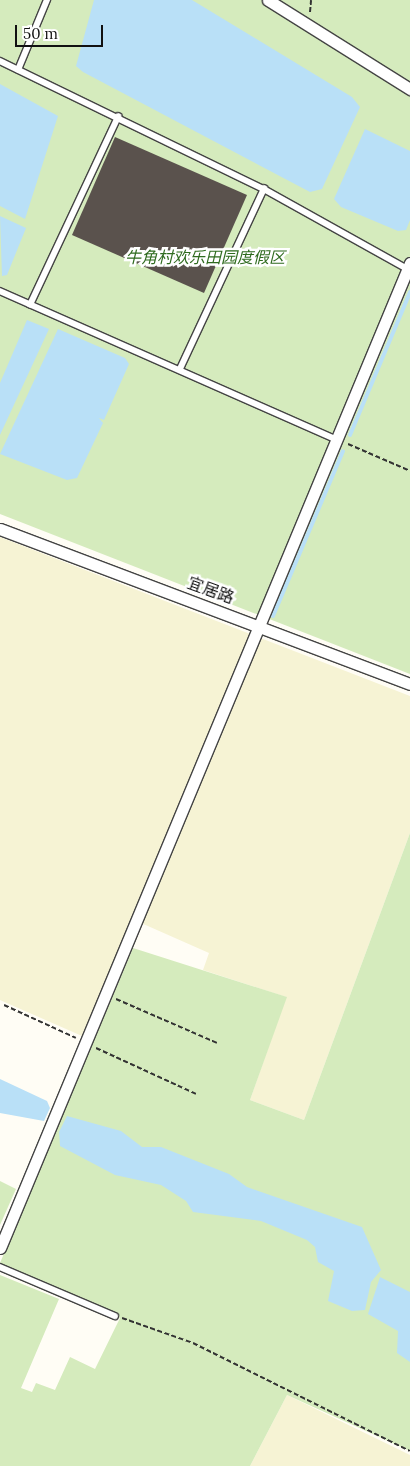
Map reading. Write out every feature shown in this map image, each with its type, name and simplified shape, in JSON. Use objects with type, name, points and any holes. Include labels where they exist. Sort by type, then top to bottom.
[{"type":"street","points":[[268,0],[410,89]]},
{"type":"street","points":[[0,1248],[262,625],[336,438],[409,266]]},
{"type":"street","name":"宜居路","points":[[0,529],[262,625],[410,684]]},
{"type":"lane","points":[[18,70],[47,0]]},
{"type":"lane","points":[[0,61],[264,189],[409,266]]},
{"type":"lane","points":[[30,304],[118,117]]},
{"type":"lane","points":[[180,369],[264,189]]},
{"type":"lane","points":[[0,292],[336,438]]},
{"type":"lane","points":[[0,1267],[115,1316]]},
{"type":"path","points":[[336,438],[410,471]]},
{"type":"path","points":[[106,995],[217,1043]]},
{"type":"path","points":[[4,1005],[196,1094]]},
{"type":"path","points":[[115,1316],[194,1343],[410,1451]]},
{"type":"shaded area","points":[[0,537],[410,696],[410,833],[304,1120],[250,1100],[286,997],[203,970],[209,953],[132,919],[82,1036],[0,1000]]},
{"type":"shaded area","points":[[287,1395],[410,1455],[410,1466],[250,1466]]},
{"type":"green space","name":"牛角村欢乐田园度假区","points":[[0,0],[410,0],[410,674],[0,514]]},
{"type":"green space","points":[[410,833],[410,1451],[287,1395],[250,1466],[0,1466],[0,1275],[59,1299],[21,1388],[32,1392],[36,1383],[55,1390],[70,1357],[95,1369],[120,1318],[0,1263],[133,948],[287,997],[250,1100],[304,1120]]},
{"type":"green space","points":[[0,1181],[16,1189],[0,1225]]},
{"type":"water","points":[[94,0],[192,0],[352,97],[360,107],[322,189],[310,192],[83,72],[76,66]]},
{"type":"water","points":[[0,84],[58,116],[25,219],[0,206]]},
{"type":"water","points":[[365,129],[410,151],[410,220],[406,230],[398,231],[341,207],[334,199]]},
{"type":"water","points":[[0,216],[26,228],[7,275],[2,276]]},
{"type":"water","points":[[27,320],[49,329],[0,435],[0,383]]},
{"type":"water","points":[[58,329],[125,358],[129,364],[104,420],[99,418],[103,423],[77,478],[67,480],[0,454]]},
{"type":"water","points":[[0,1079],[47,1101],[50,1108],[44,1121],[0,1113]]},
{"type":"water","points":[[67,1116],[121,1131],[142,1147],[161,1147],[229,1174],[247,1187],[362,1227],[381,1270],[371,1282],[365,1310],[352,1311],[328,1301],[334,1271],[318,1262],[315,1247],[307,1240],[261,1221],[193,1212],[186,1201],[161,1185],[115,1175],[60,1146],[59,1132]]},
{"type":"water","points":[[380,1277],[410,1292],[410,1362],[397,1353],[398,1331],[368,1314]]},
{"type":"building","points":[[115,137],[247,195],[204,293],[72,235]]},
{"type":"waterway","points":[[350,435],[410,292]]},
{"type":"waterway","points":[[273,616],[343,451]]}]
